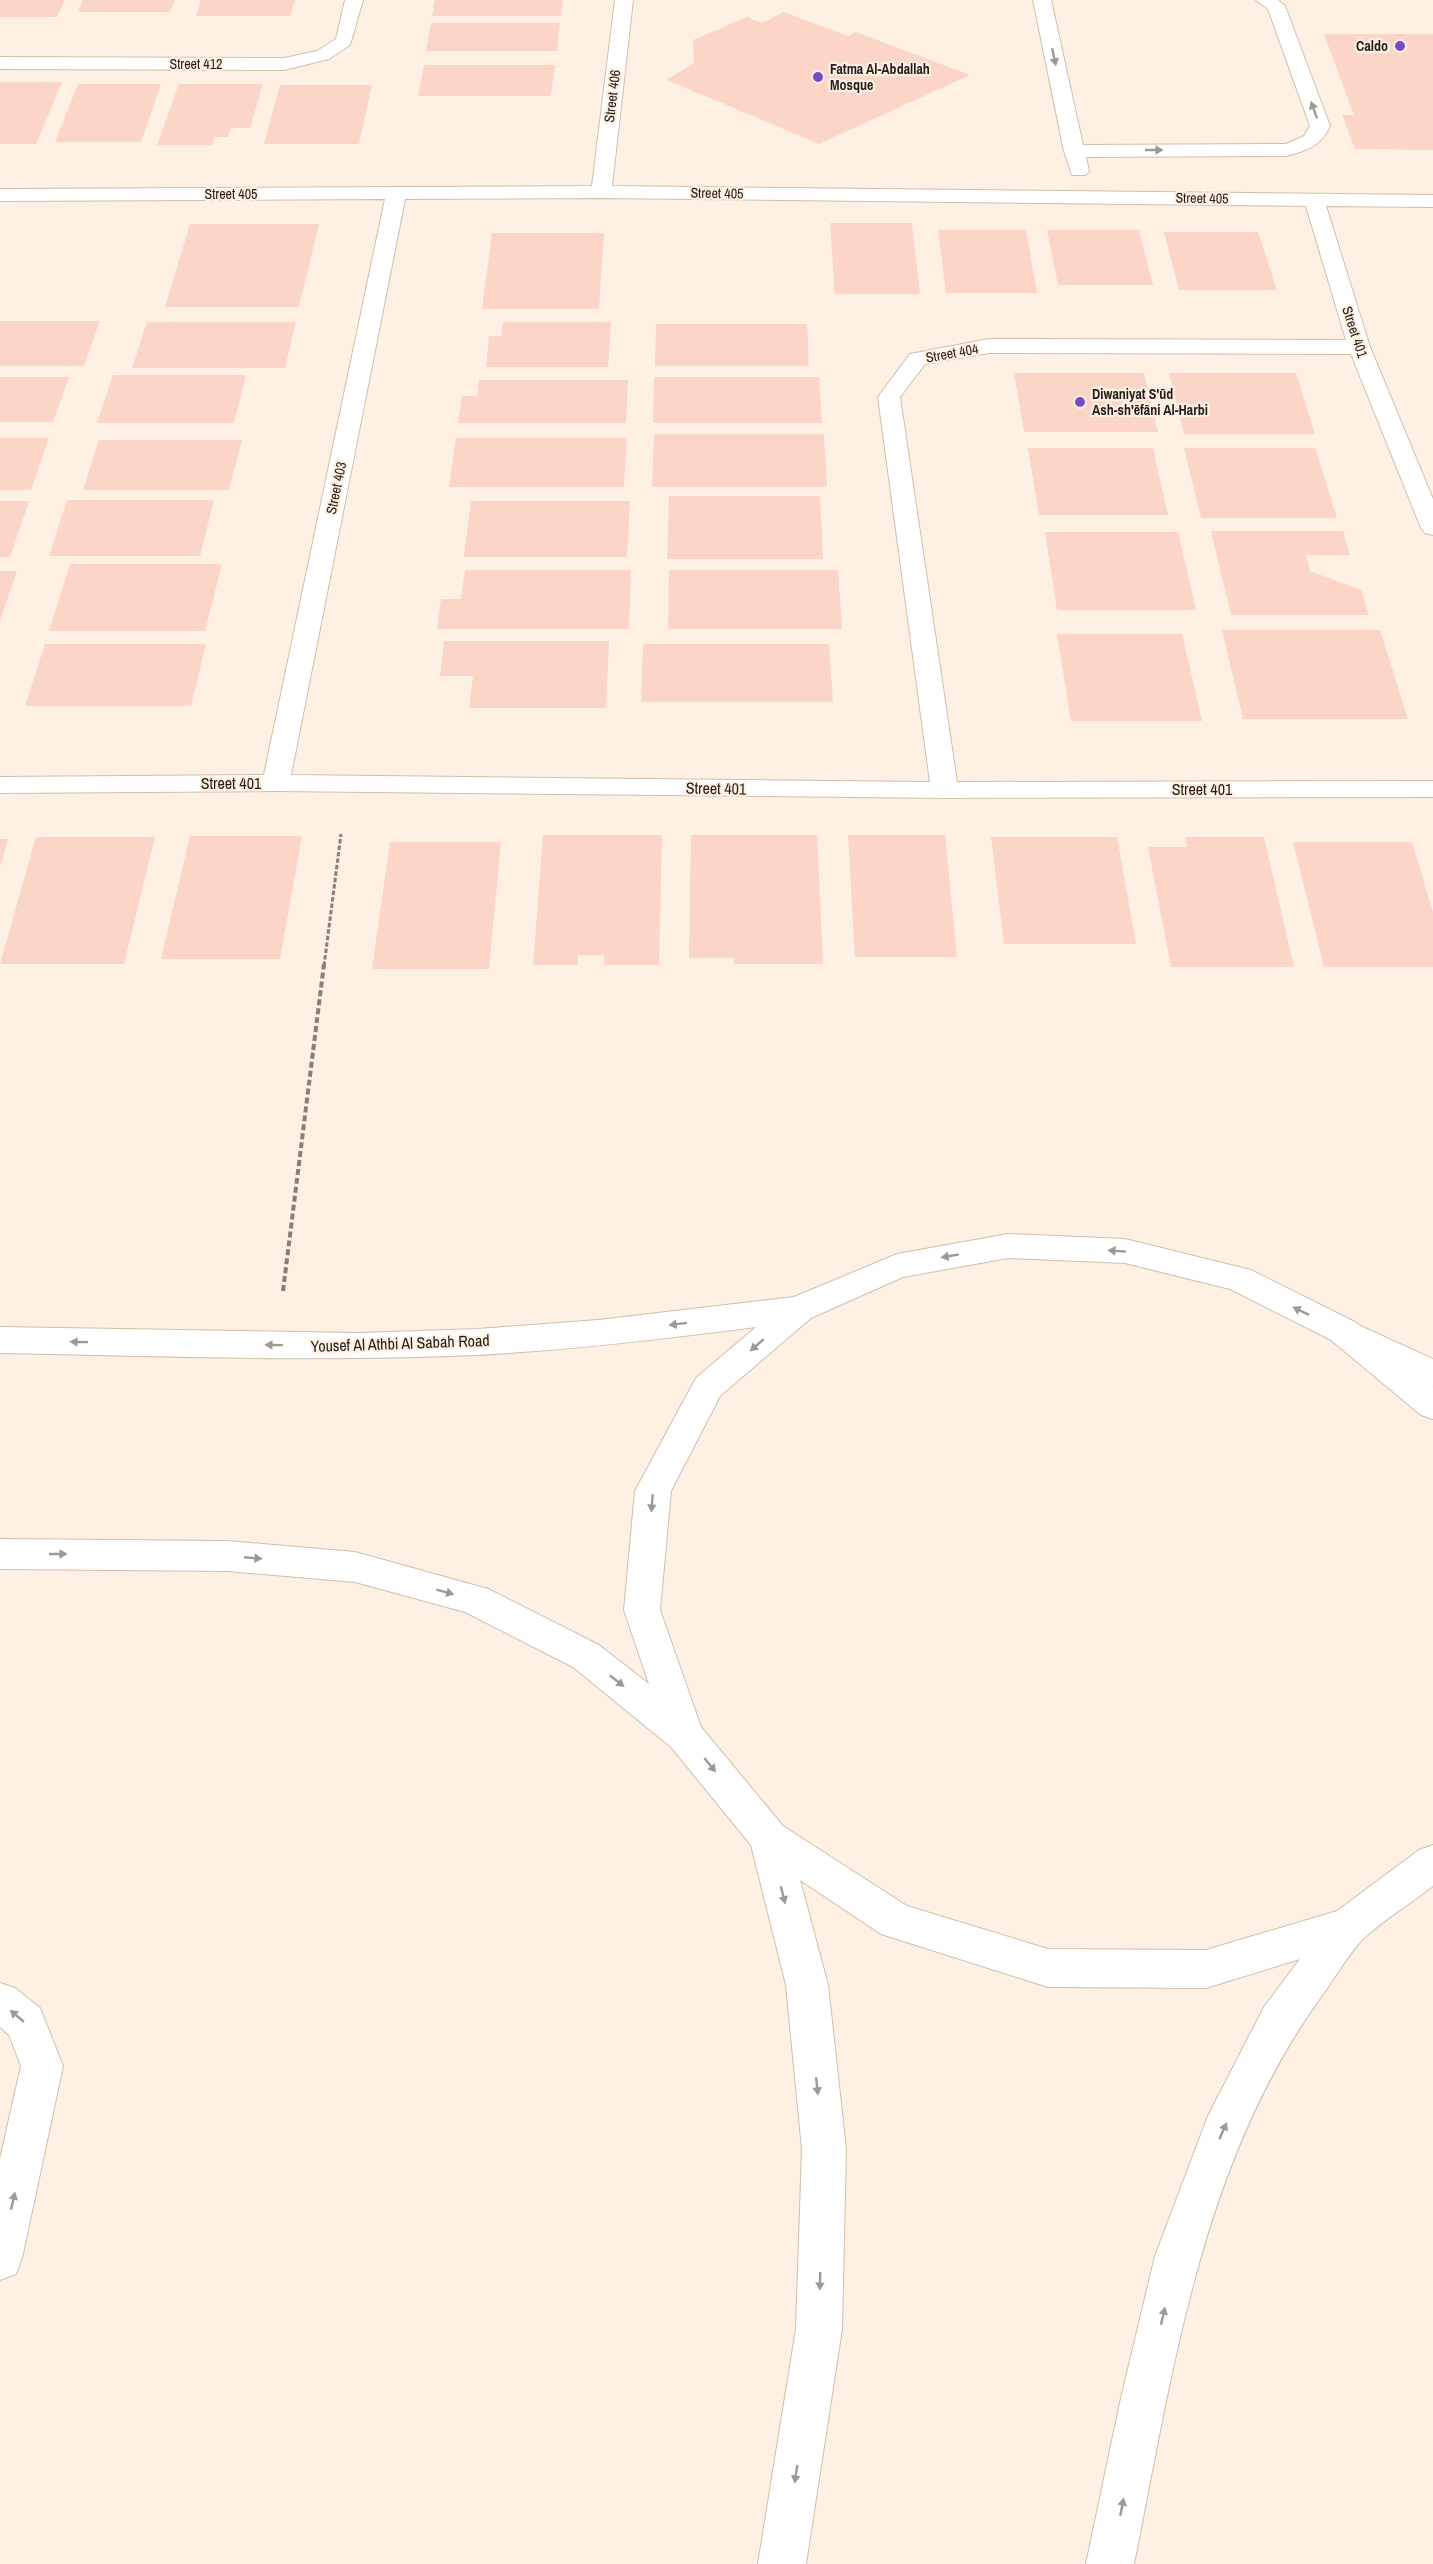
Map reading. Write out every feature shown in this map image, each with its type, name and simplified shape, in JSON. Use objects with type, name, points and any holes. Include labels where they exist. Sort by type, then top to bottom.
[{"type":"main road","name":"Street 412","points":[[0,63],[284,64],[323,55],[344,41],[354,0]]},
{"type":"main road","name":"Street 406","points":[[601,192],[624,0]]},
{"type":"main road","points":[[1042,0],[1085,197]]},
{"type":"main road","points":[[1074,151],[1131,174],[1286,150],[1303,146],[1316,138],[1320,126],[1276,6],[1265,0]]},
{"type":"main road","name":"Street 405","points":[[0,195],[601,192],[1085,197],[1131,174],[1314,199],[1433,201]]},
{"type":"main road","name":"Street 403","points":[[276,783],[396,194]]},
{"type":"main road","name":"Street 401","points":[[1314,199],[1359,347],[1433,528]]},
{"type":"main road","name":"Street 404","points":[[945,790],[889,397],[918,358],[989,346],[1359,347]]},
{"type":"main road","name":"Street 401","points":[[0,785],[276,783],[945,790],[1433,789]]},
{"type":"main road","points":[[685,1735],[642,1610],[653,1491],[708,1387],[799,1309],[897,1266],[1008,1246],[1125,1251],[1239,1280],[1433,1374]]},
{"type":"main road","name":"Yousef Al Athbi Al Sabah Road","points":[[0,1340],[277,1345],[478,1342],[640,1329],[799,1309]]},
{"type":"main road","points":[[1343,1331],[1433,1406]]},
{"type":"main road","points":[[0,1554],[227,1556],[355,1567],[475,1600],[586,1656],[685,1735],[769,1838],[895,1922],[1048,1968],[1206,1969],[1349,1926]]},
{"type":"main road","points":[[769,1838],[807,1985],[824,2149],[819,2329],[782,2564]]},
{"type":"main road","points":[[1110,2564],[1144,2398],[1177,2256],[1223,2131],[1279,2020],[1349,1926],[1433,1863]]},
{"type":"main road","points":[[0,2002],[25,2022],[42,2066],[0,2258]]},
{"type":"path","points":[[277,1345],[347,784]]},
{"type":"building","points":[[0,0],[65,0],[57,17],[0,17]]},
{"type":"building","points":[[83,0],[175,0],[170,12],[78,12]]},
{"type":"building","points":[[201,0],[295,0],[290,16],[196,16]]},
{"type":"building","points":[[435,0],[563,0],[561,16],[432,16]]},
{"type":"building","name":"Fatma Al-Abdallah Mosque","points":[[784,12],[848,36],[856,32],[970,75],[819,144],[667,80],[694,63],[693,40],[747,17],[762,23]]},
{"type":"building","points":[[431,23],[560,23],[557,51],[426,51]]},
{"type":"building","points":[[1324,34],[1433,34],[1433,150],[1355,149],[1342,115],[1354,115]]},
{"type":"building","points":[[424,65],[555,65],[551,96],[418,96]]},
{"type":"building","points":[[0,82],[62,82],[36,144],[0,144]]},
{"type":"building","points":[[78,84],[161,84],[141,142],[55,142]]},
{"type":"building","points":[[179,84],[263,84],[250,128],[231,128],[228,137],[214,137],[212,145],[157,145]]},
{"type":"building","points":[[280,85],[372,85],[359,144],[264,144]]},
{"type":"building","points":[[830,223],[912,223],[920,294],[835,294]]},
{"type":"building","points":[[190,224],[319,224],[299,307],[165,307]]},
{"type":"building","points":[[938,230],[1026,230],[1037,293],[946,293]]},
{"type":"building","points":[[1047,230],[1139,230],[1153,285],[1058,285]]},
{"type":"building","points":[[1164,232],[1258,232],[1277,290],[1179,290]]},
{"type":"building","points":[[492,233],[604,233],[599,309],[482,309]]},
{"type":"building","points":[[0,321],[100,321],[84,366],[0,366]]},
{"type":"building","points":[[147,322],[296,322],[285,368],[132,368]]},
{"type":"building","points":[[503,322],[611,322],[608,367],[486,367],[489,336],[501,336]]},
{"type":"building","points":[[656,324],[807,324],[809,366],[655,366]]},
{"type":"building","points":[[1014,373],[1144,373],[1158,432],[1024,432]]},
{"type":"building","points":[[1169,373],[1296,373],[1315,434],[1184,434]]},
{"type":"building","points":[[113,375],[246,375],[234,423],[97,423]]},
{"type":"building","points":[[0,377],[69,377],[53,422],[0,422]]},
{"type":"building","points":[[654,377],[819,377],[822,423],[653,423]]},
{"type":"building","points":[[479,380],[628,380],[626,423],[458,423],[462,396],[477,396]]},
{"type":"building","points":[[654,434],[824,434],[827,487],[652,487]]},
{"type":"building","points":[[0,438],[49,438],[31,490],[0,490]]},
{"type":"building","points":[[456,438],[627,438],[624,487],[449,487]]},
{"type":"building","points":[[99,440],[242,440],[229,490],[83,490]]},
{"type":"building","points":[[1028,448],[1153,448],[1168,515],[1039,515]]},
{"type":"building","points":[[1184,448],[1315,448],[1337,518],[1201,518]]},
{"type":"building","points":[[669,496],[820,496],[823,559],[667,559]]},
{"type":"building","points":[[67,500],[214,500],[200,556],[49,556]]},
{"type":"building","points":[[0,501],[29,501],[10,557],[0,557]]},
{"type":"building","points":[[471,501],[630,501],[627,557],[464,557]]},
{"type":"building","points":[[1211,531],[1343,531],[1350,555],[1306,555],[1310,571],[1361,590],[1369,615],[1231,615]]},
{"type":"building","points":[[1045,532],[1178,532],[1196,610],[1057,610]]},
{"type":"building","points":[[70,564],[222,564],[205,631],[49,631]]},
{"type":"building","points":[[465,570],[631,570],[629,629],[437,629],[441,599],[461,599]]},
{"type":"building","points":[[669,570],[838,570],[842,629],[668,629]]},
{"type":"building","points":[[0,571],[17,571],[0,621]]},
{"type":"building","points":[[1222,630],[1380,630],[1408,719],[1243,719]]},
{"type":"building","points":[[1057,634],[1182,634],[1202,721],[1071,721]]},
{"type":"building","points":[[444,641],[609,641],[606,708],[469,708],[473,676],[440,676]]},
{"type":"building","points":[[45,644],[206,644],[191,706],[25,706]]},
{"type":"building","points":[[643,644],[829,644],[833,702],[641,702]]},
{"type":"building","points":[[543,835],[662,835],[659,965],[604,965],[604,955],[578,955],[578,965],[533,965]]},
{"type":"building","points":[[691,835],[817,835],[823,964],[734,964],[734,958],[689,958]]},
{"type":"building","points":[[848,835],[945,835],[957,957],[855,957]]},
{"type":"building","points":[[190,836],[302,836],[280,959],[161,959]]},
{"type":"building","points":[[36,837],[155,837],[124,964],[0,964]]},
{"type":"building","points":[[991,837],[1117,837],[1136,944],[1004,944]]},
{"type":"building","points":[[1185,837],[1264,837],[1294,967],[1171,967],[1148,847],[1187,847]]},
{"type":"building","points":[[0,839],[8,839],[1,865],[0,865]]},
{"type":"building","points":[[390,842],[501,842],[489,969],[372,969]]},
{"type":"building","points":[[1293,842],[1412,842],[1433,912],[1433,967],[1324,967]]},
{"type":"place","name":"Caldo","points":[[1400,46]]},
{"type":"place","name":"Fatma Al-Abdallah Mosque","points":[[818,77]]},
{"type":"place","name":"Diwaniyat S'ūd Ash-sh'ēfāni Al-Harbi","points":[[1080,402]]}]
